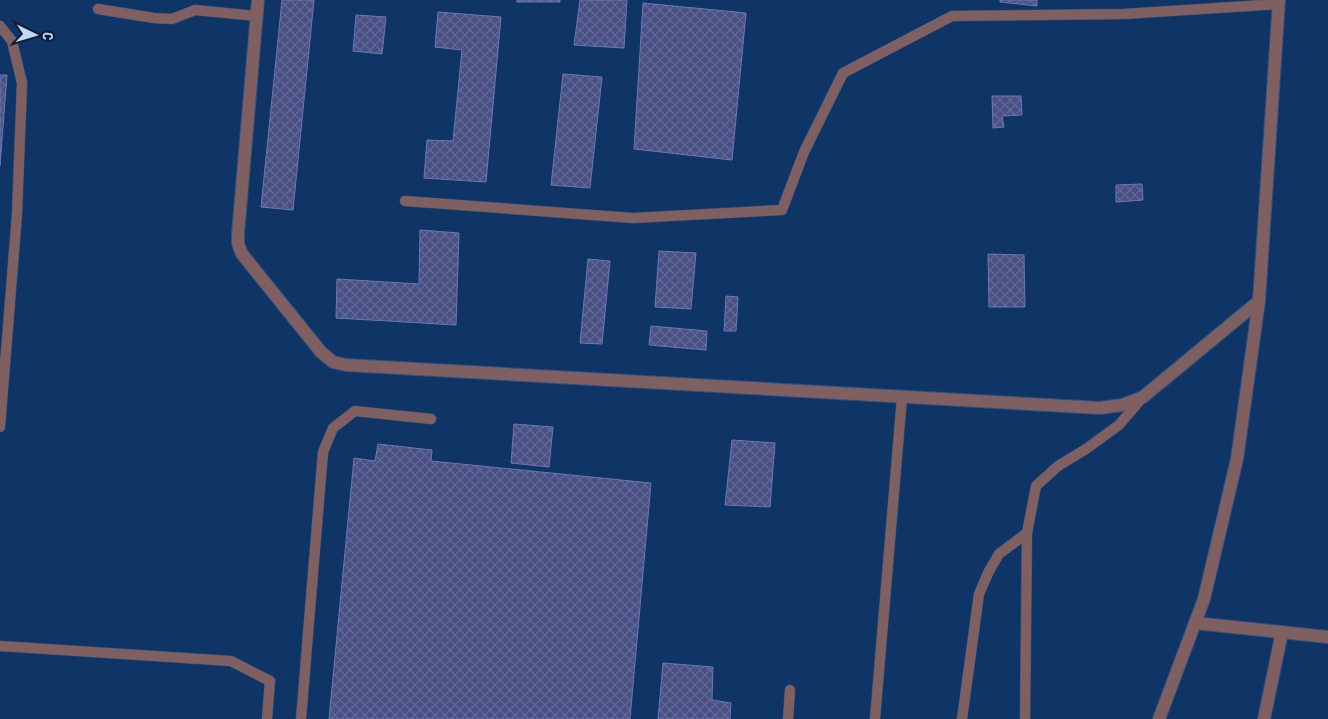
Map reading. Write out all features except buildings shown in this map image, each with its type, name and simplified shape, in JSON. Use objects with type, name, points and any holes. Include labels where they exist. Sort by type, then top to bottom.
[{"type":"street","points":[[258,0],[238,244],[242,254],[321,352],[333,362],[346,366],[1100,408],[1122,405],[1143,397],[1259,301]]},
{"type":"street","points":[[1159,719],[1204,599],[1237,459],[1259,301],[1279,2]]},
{"type":"street","points":[[1195,623],[1328,637]]},
{"type":"street","points":[[1264,719],[1282,632]]},
{"type":"lane","points":[[405,201],[633,218],[782,210],[804,152],[843,74],[952,16],[1124,14],[1279,2]]},
{"type":"lane","points":[[98,8],[154,18],[172,19],[194,10],[257,16]]},
{"type":"lane","points":[[0,26],[12,41],[22,82],[17,214],[0,427]]},
{"type":"lane","points":[[875,719],[902,397]]},
{"type":"lane","points":[[1025,719],[1027,533],[1036,486],[1058,466],[1086,449],[1119,425],[1143,397]]},
{"type":"lane","points":[[301,719],[323,452],[333,428],[355,411],[431,419]]},
{"type":"lane","points":[[962,719],[979,594],[1000,554],[1027,533]]},
{"type":"lane","points":[[0,646],[231,661],[270,680],[267,719]]},
{"type":"lane","points":[[788,719],[790,690]]}]
